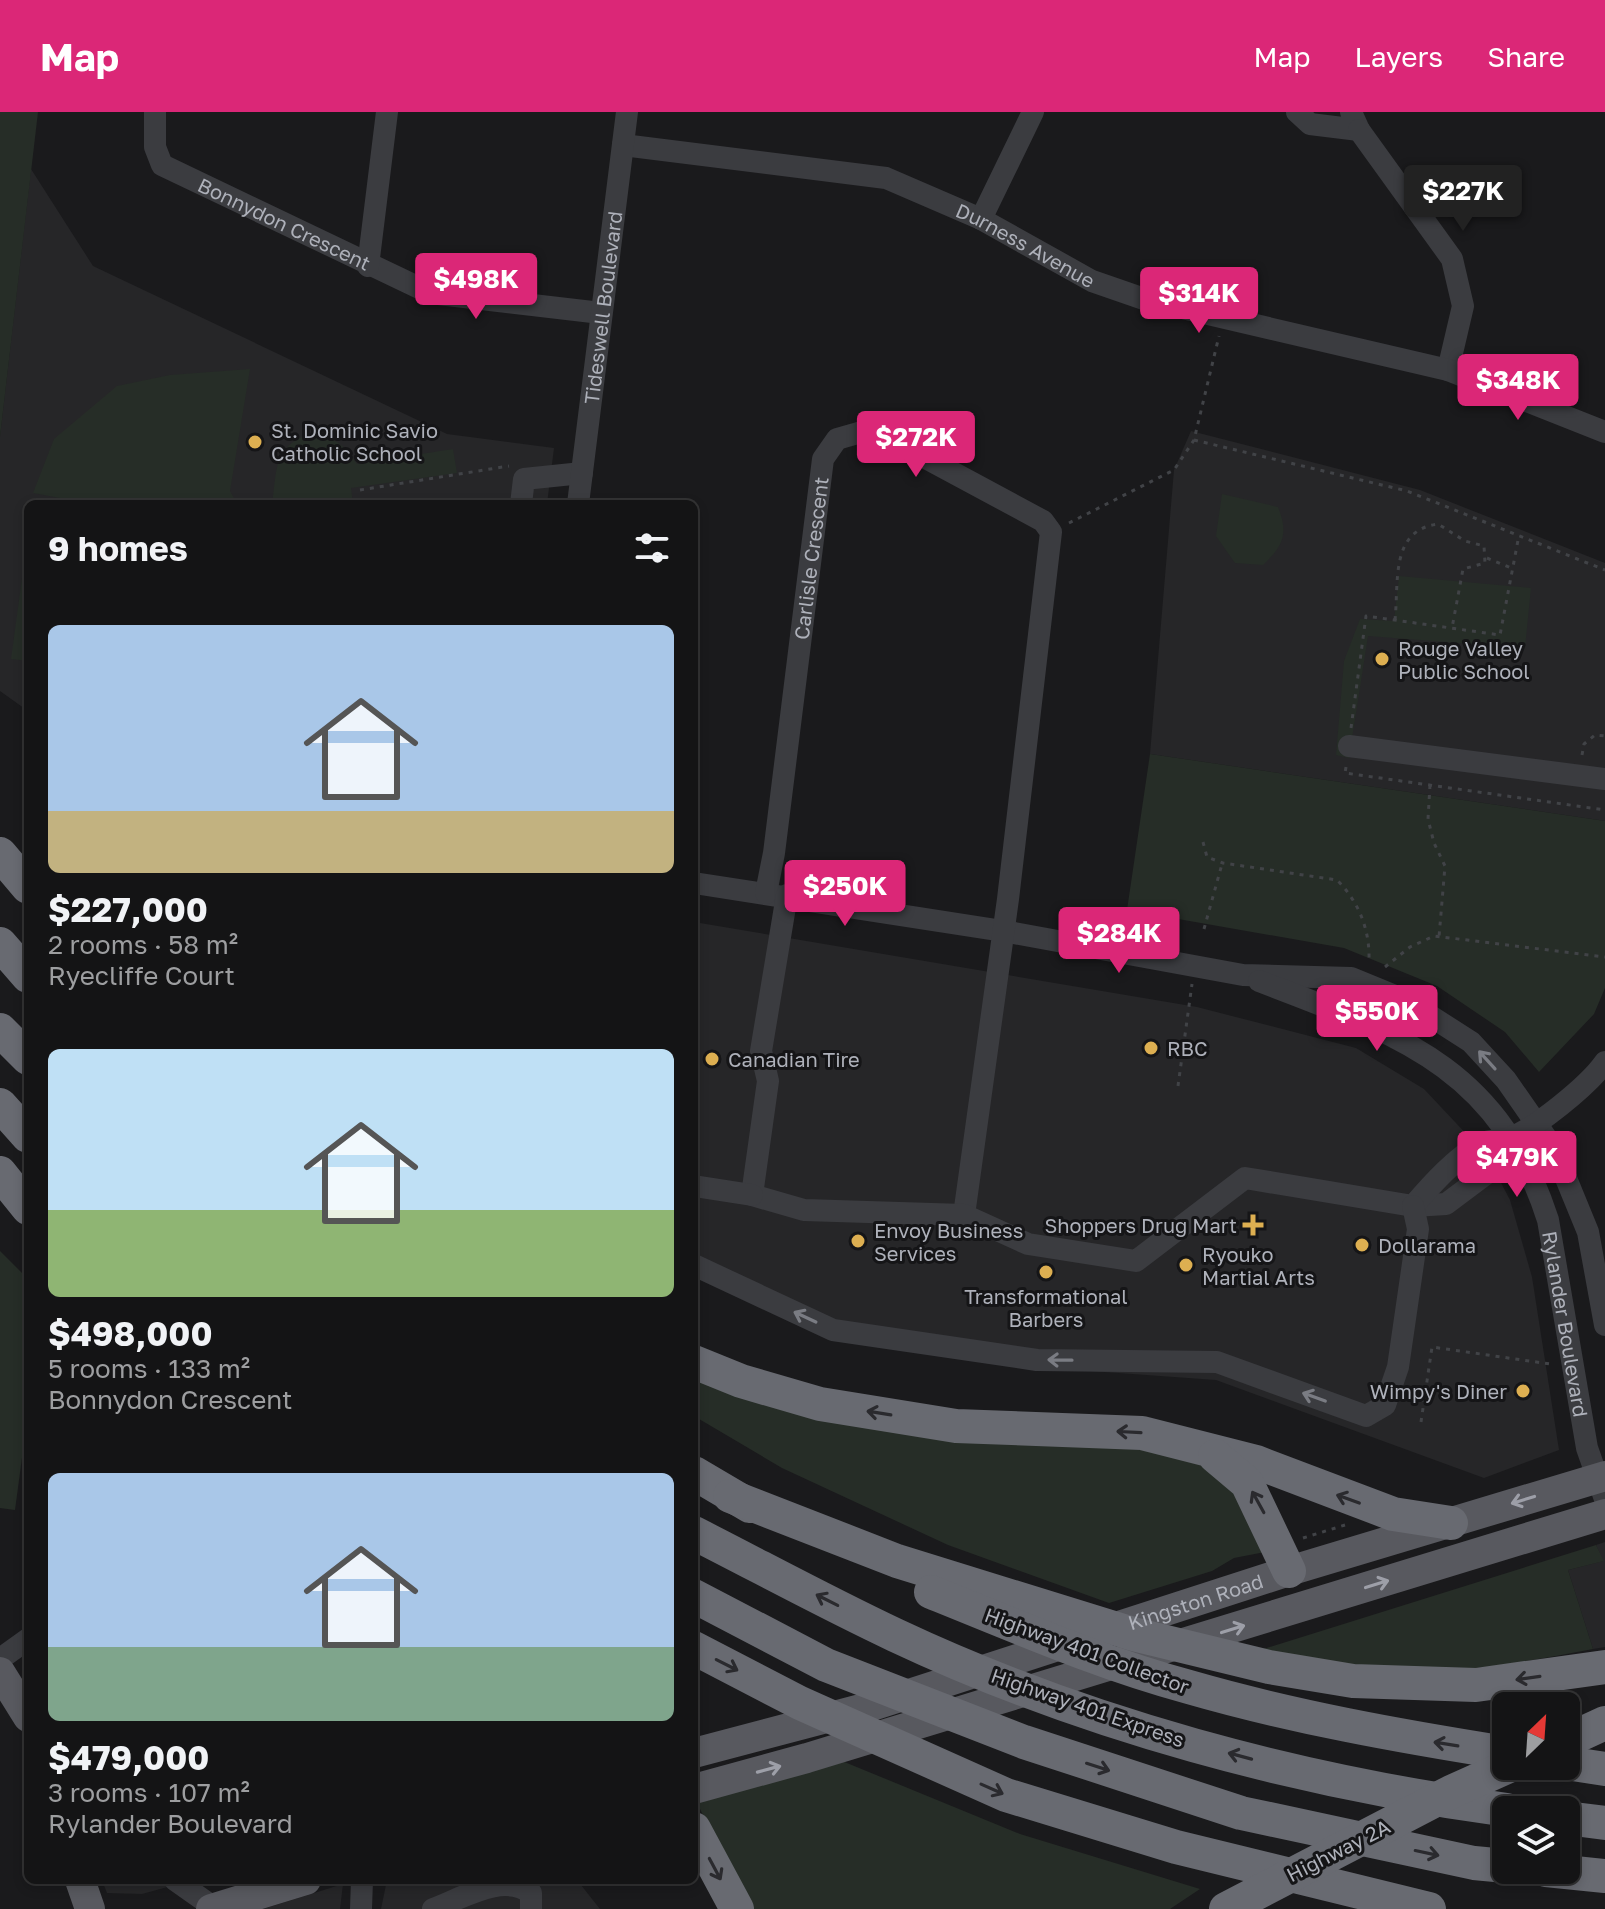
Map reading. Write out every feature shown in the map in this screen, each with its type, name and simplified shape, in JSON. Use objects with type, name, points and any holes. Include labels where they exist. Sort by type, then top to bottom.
[{"type":"highway","points":[[0,830],[24,851]]},
{"type":"highway","points":[[0,854],[24,882]]},
{"type":"highway","points":[[0,944],[24,971]]},
{"type":"highway","points":[[0,1030],[24,1054]]},
{"type":"highway","points":[[0,1105],[24,1132]]},
{"type":"highway","points":[[0,1173],[24,1203]]},
{"type":"highway","points":[[698,1364],[741,1381],[820,1404],[956,1426],[1142,1433],[1256,1462],[1393,1514],[1451,1523]]},
{"type":"highway","points":[[1205,1448],[1247,1483],[1289,1571]]},
{"type":"highway","name":"Highway 401 Collector","points":[[698,1476],[730,1496],[873,1569],[1046,1640],[1187,1687],[1387,1734],[1492,1751]]},
{"type":"highway","points":[[730,1496],[897,1561],[1133,1634],[1269,1667],[1353,1681],[1476,1685],[1605,1667]]},
{"type":"highway","name":"Highway 401 Express","points":[[698,1535],[896,1636],[1091,1712],[1315,1776],[1492,1807]]},
{"type":"highway","points":[[698,1598],[826,1665],[1024,1742],[1241,1813],[1490,1864]]},
{"type":"highway","points":[[698,1650],[921,1758],[1006,1795],[1176,1847],[1415,1907]]},
{"type":"highway","points":[[1580,1735],[1605,1723]]},
{"type":"highway","points":[[1580,1755],[1605,1745]]},
{"type":"highway","points":[[1580,1763],[1605,1769]]},
{"type":"highway","points":[[1451,1792],[1492,1774]]},
{"type":"highway","points":[[1451,1792],[1492,1779]]},
{"type":"highway","name":"Highway 2A","points":[[1226,1909],[1451,1792]]},
{"type":"highway","points":[[698,1836],[737,1909]]},
{"type":"highway","points":[[1580,1873],[1605,1876]]},
{"type":"main road","name":"Kingston Road","points":[[698,1752],[872,1706],[1289,1571],[1451,1523],[1602,1485]]},
{"type":"main road","name":"Kingston Road","points":[[698,1788],[1303,1608],[1605,1514]]},
{"type":"main road","points":[[1289,1571],[1303,1608]]},
{"type":"main road","points":[[0,1672],[24,1711]]},
{"type":"main road","points":[[81,1884],[90,1909]]},
{"type":"main road","points":[[214,1909],[293,1884]]},
{"type":"street","name":"Bonnydon Crescent","points":[[155,112],[155,147],[162,165],[368,266],[430,293],[601,313]]},
{"type":"street","points":[[368,266],[387,112]]},
{"type":"street","name":"Tideswell Boulevard","points":[[579,500],[627,112]]},
{"type":"street","points":[[981,219],[1033,112]]},
{"type":"street","points":[[1297,112],[1310,124],[1355,121],[1452,259],[1463,306],[1448,370]]},
{"type":"street","name":"Durness Avenue","points":[[623,145],[886,178],[981,219],[1092,281],[1144,299],[1448,370],[1605,432]]},
{"type":"street","name":"Carlisle Crescent","points":[[752,1195],[768,1081],[761,1051],[776,894],[823,459],[837,439],[872,429],[1043,521],[1051,532]]},
{"type":"street","points":[[521,500],[524,479],[582,473]]},
{"type":"street","points":[[964,1215],[1003,931],[1051,532]]},
{"type":"street","points":[[1349,746],[1605,779]]},
{"type":"street","name":"Rylander Boulevard","points":[[698,884],[1003,931],[1243,975],[1372,1024],[1433,1057],[1477,1094],[1509,1138],[1538,1190],[1548,1220],[1587,1448],[1602,1485]]},
{"type":"street","name":"Rylander Boulevard","points":[[1243,975],[1351,978],[1407,1001],[1471,1042],[1536,1121],[1575,1193],[1600,1266],[1605,1325]]},
{"type":"street","points":[[698,1187],[752,1195],[804,1210],[964,1215],[1028,1244],[1136,1261],[1245,1178],[1413,1206],[1446,1204],[1498,1165],[1509,1138],[1596,1074],[1605,1062]]},
{"type":"street","points":[[698,1267],[833,1330],[1037,1360],[1217,1362],[1366,1416],[1385,1405],[1398,1367],[1418,1229],[1413,1206]]},
{"type":"street","points":[[0,1659],[24,1642]]},
{"type":"street","points":[[180,1884],[214,1909]]},
{"type":"street","points":[[361,1909],[362,1884]]},
{"type":"street","points":[[433,1909],[501,1884],[519,1884],[531,1893],[531,1909]]},
{"type":"path","points":[[1051,532],[1174,470],[1194,440],[1224,317]]},
{"type":"path","points":[[1194,440],[1407,491],[1605,570]]},
{"type":"path","points":[[360,490],[510,466]]},
{"type":"path","points":[[1395,620],[1403,545],[1412,532],[1438,524],[1465,541],[1484,546],[1487,558],[1476,568],[1463,569],[1451,628]]},
{"type":"path","points":[[1519,535],[1500,635],[1366,616],[1345,773],[1605,810]]},
{"type":"path","points":[[1487,558],[1511,568]]},
{"type":"path","points":[[1430,785],[1428,819],[1434,843],[1445,866],[1439,937]]},
{"type":"path","points":[[1203,842],[1207,857],[1223,863],[1337,880],[1349,892],[1360,913],[1369,943],[1369,961]]},
{"type":"path","points":[[1204,929],[1223,863]]},
{"type":"path","points":[[1385,967],[1410,947],[1439,937],[1605,957]]},
{"type":"path","points":[[1178,1086],[1195,965]]},
{"type":"path","points":[[1421,1422],[1432,1347],[1550,1364]]},
{"type":"path","points":[[1300,1539],[1352,1523]]},
{"type":"shaded area","points":[[0,112],[38,112],[0,437]]},
{"type":"shaded area","name":"St. Dominic Savio Catholic School","points":[[31,169],[93,266],[447,434],[554,448],[548,500],[24,500],[24,708],[0,691],[0,436]]},
{"type":"shaded area","points":[[250,369],[230,491],[235,500],[71,500],[33,493],[54,439],[117,386],[170,375]]},
{"type":"shaded area","name":"Rouge Valley Public School","points":[[1191,431],[1420,490],[1605,563],[1605,821],[1150,754],[1174,470]]},
{"type":"shaded area","points":[[308,434],[325,436],[337,442],[357,464],[453,449],[457,473],[351,488],[352,500],[272,500],[279,462],[288,446]]},
{"type":"shaded area","points":[[1222,494],[1278,507],[1283,525],[1282,539],[1263,565],[1235,563],[1216,536]]},
{"type":"shaded area","points":[[24,563],[24,661],[11,659]]},
{"type":"shaded area","points":[[1399,576],[1531,588],[1525,648],[1368,636],[1349,758],[1336,755],[1344,661],[1360,619],[1394,621]]},
{"type":"shaded area","points":[[1150,754],[1605,821],[1605,988],[1594,1014],[1539,1072],[1505,1032],[1437,986],[1344,948],[1127,910]]},
{"type":"shaded area","points":[[698,923],[1197,1007],[1356,1048],[1424,1089],[1487,1156],[1510,1200],[1532,1277],[1559,1450],[1484,1478],[1216,1380],[1021,1366],[819,1333],[698,1276]]},
{"type":"shaded area","points":[[0,1251],[24,1275],[24,1443],[15,1510],[0,1508]]},
{"type":"shaded area","points":[[698,1373],[1138,1444],[1224,1470],[1265,1552],[1234,1558],[1212,1571],[1109,1603],[948,1545],[782,1468],[698,1418]]},
{"type":"shaded area","points":[[1605,1542],[1605,1647],[1593,1649],[1568,1570],[1603,1561],[1596,1545]]},
{"type":"shaded area","points":[[1596,1545],[1604,1561],[1568,1570],[1593,1649],[1502,1665],[1422,1670],[1351,1665],[1257,1651]]},
{"type":"shaded area","points":[[842,1761],[1020,1834],[1200,1889],[1170,1909],[750,1909],[698,1803]]},
{"type":"shaded area","points":[[104,1884],[178,1884],[142,1894],[107,1893]]},
{"type":"shaded area","points":[[343,1884],[340,1909],[263,1909]]},
{"type":"shaded area","points":[[386,1884],[580,1884],[600,1909],[381,1909]]},
{"type":"place","name":"St. Dominic Savio Catholic School","points":[[255,442]]},
{"type":"place","name":"Rouge Valley Public School","points":[[1382,659]]},
{"type":"place","name":"RBC","points":[[1151,1048]]},
{"type":"place","name":"Canadian Tire","points":[[712,1059]]},
{"type":"place","name":"Shoppers Drug Mart","points":[[1253,1225]]},
{"type":"place","name":"Envoy Business Services","points":[[858,1241]]},
{"type":"place","name":"Dollarama","points":[[1362,1245]]},
{"type":"place","name":"Ryouko Martial Arts","points":[[1186,1265]]},
{"type":"place","name":"Transformational Barbers","points":[[1046,1272]]},
{"type":"place","name":"Wimpy's Diner","points":[[1523,1391]]}]
